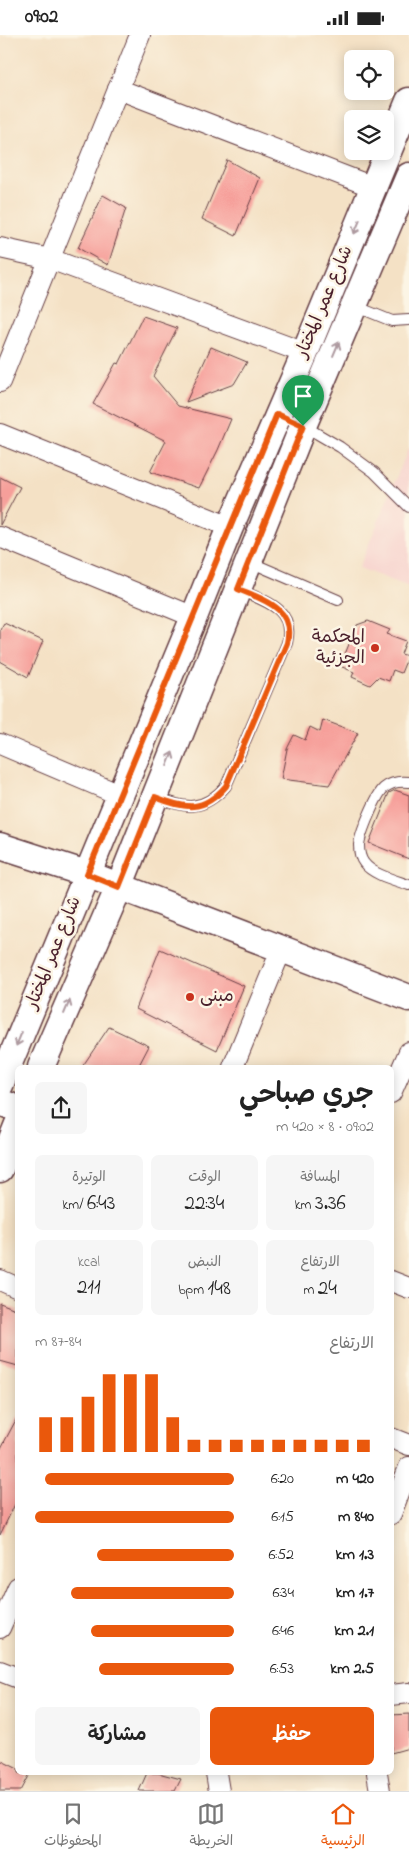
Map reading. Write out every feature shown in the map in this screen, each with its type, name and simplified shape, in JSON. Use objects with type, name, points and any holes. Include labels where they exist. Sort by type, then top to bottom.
[{"type":"street","points":[[0,382],[140,35]]},
{"type":"street","points":[[118,89],[373,187]]},
{"type":"street","name":"شارع عمر المختار","points":[[0,1085],[230,527],[409,101]]},
{"type":"street","name":"شارع عمر المختار","points":[[42,1065],[119,887],[303,426],[409,176]]},
{"type":"street","points":[[0,249],[50,259],[304,353]]},
{"type":"street","points":[[277,414],[303,426]]},
{"type":"street","points":[[0,434],[230,527]]},
{"type":"street","points":[[0,537],[194,617]]},
{"type":"street","points":[[0,744],[120,795]]},
{"type":"street","points":[[0,846],[87,874],[409,998]]},
{"type":"street","points":[[234,1065],[282,948]]},
{"type":"street","points":[[394,1086],[409,1052]]},
{"type":"street","points":[[0,1102],[15,1108]]},
{"type":"street","points":[[0,1169],[15,1132]]},
{"type":"street","points":[[0,1280],[15,1287]]},
{"type":"street","points":[[394,1282],[409,1288]]},
{"type":"street","points":[[394,1439],[409,1445]]},
{"type":"street","points":[[394,1506],[409,1467]]},
{"type":"street","points":[[0,1628],[15,1595]]},
{"type":"street","points":[[0,1671],[15,1677]]},
{"type":"street","points":[[394,1695],[409,1693]]},
{"type":"street","points":[[216,1775],[219,1791]]},
{"type":"street","points":[[377,1775],[380,1791]]},
{"type":"lane","points":[[355,306],[392,321],[409,320]]},
{"type":"lane","points":[[303,426],[340,447],[374,472],[409,507]]},
{"type":"lane","points":[[249,561],[338,600]]},
{"type":"lane","points":[[155,797],[180,806],[193,807],[206,803],[217,796],[229,780],[287,643],[286,621],[278,609],[266,601],[238,589]]},
{"type":"lane","points":[[409,782],[402,781],[389,784],[378,794],[359,847],[361,857],[367,866],[376,872],[409,885]]},
{"type":"shaded area","points":[[409,447],[409,587],[359,568]]},
{"type":"building","points":[[227,160],[260,178],[236,236],[202,219]]},
{"type":"building","points":[[103,195],[126,208],[108,265],[78,248]]},
{"type":"building","points":[[143,316],[177,328],[153,376],[178,406],[231,419],[199,488],[150,472],[166,441],[93,404],[116,363],[119,364]]},
{"type":"building","points":[[211,347],[247,362],[234,384],[186,402]]},
{"type":"building","points":[[0,477],[20,487],[0,525]]},
{"type":"building","name":"المحكمة الجزئية","points":[[368,621],[390,630],[387,634],[406,641],[401,654],[408,656],[401,673],[393,670],[389,681],[378,677],[370,685],[352,677],[354,672],[340,666],[357,625]]},
{"type":"building","points":[[4,623],[43,641],[28,677],[0,661],[0,630]]},
{"type":"building","points":[[323,720],[358,733],[329,785],[281,779],[287,749],[294,735],[305,740],[310,727],[320,732]]},
{"type":"building","points":[[395,790],[409,795],[409,859],[369,843],[389,793]]},
{"type":"building","name":"مبنى","points":[[160,949],[244,986],[217,1050],[136,1009]]},
{"type":"building","points":[[109,1027],[149,1046],[139,1065],[83,1065]]},
{"type":"building","points":[[0,1303],[15,1309],[15,1365],[0,1361]]},
{"type":"building","points":[[15,1422],[15,1504],[0,1535],[0,1450]]},
{"type":"building","points":[[409,1714],[409,1748],[394,1752],[394,1715]]},
{"type":"building","points":[[0,1760],[15,1768],[15,1775],[28,1775],[20,1791],[0,1791]]},
{"type":"building","points":[[146,1775],[166,1775],[181,1779],[175,1791],[139,1791]]},
{"type":"place","name":"المحكمة الجزئية","points":[[375,648]]},
{"type":"place","name":"مبنى","points":[[190,997]]},
{"type":"route","points":[[277,414],[303,426],[238,589],[272,604],[278,609],[286,621],[288,629],[287,643],[226,786],[217,796],[206,803],[193,807],[180,806],[155,797],[119,887],[87,874],[277,414]]}]
